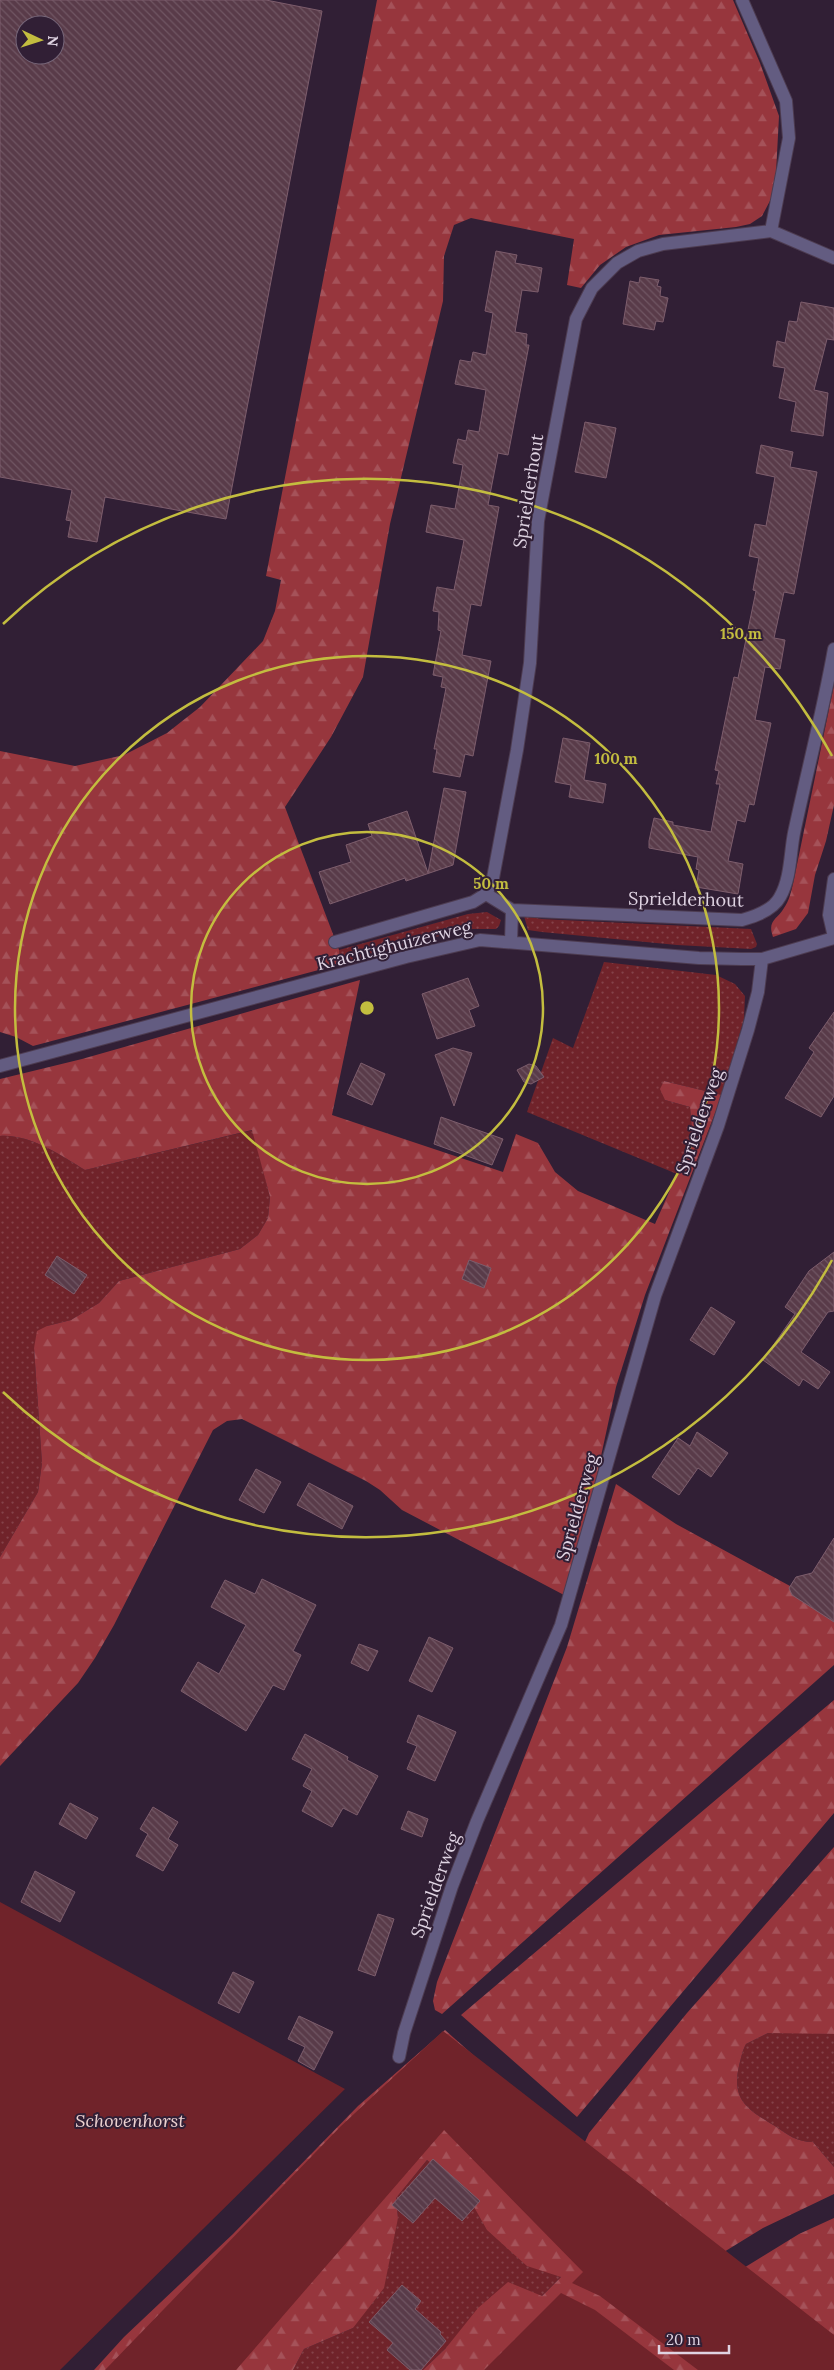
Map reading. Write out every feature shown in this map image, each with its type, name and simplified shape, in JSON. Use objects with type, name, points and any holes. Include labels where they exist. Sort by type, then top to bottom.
[{"type":"street","points":[[742,0],[786,102],[789,138],[771,231],[834,258]]},
{"type":"street","name":"Sprielderhout","points":[[771,231],[663,244],[638,251],[617,263],[592,288],[576,319],[538,521],[530,664],[517,750],[493,878],[486,894],[512,910],[742,920],[755,917],[771,908],[780,897],[786,881],[792,841],[834,650]]},
{"type":"street","points":[[834,879],[829,915],[834,938]]},
{"type":"street","points":[[335,942],[473,902],[486,894]]},
{"type":"street","points":[[510,942],[512,910]]},
{"type":"street","name":"Krachtighuizerweg","points":[[0,1066],[451,946],[480,940],[698,958],[762,959],[834,938]]},
{"type":"street","name":"Sprielderweg","points":[[399,2056],[404,2033],[452,1886],[477,1821],[562,1625],[655,1296],[718,1126],[748,1030],[758,992],[762,959]]},
{"type":"green space","points":[[377,0],[733,0],[760,63],[779,116],[776,173],[772,197],[762,216],[750,224],[659,235],[626,247],[600,265],[581,288],[567,285],[574,239],[471,218],[454,225],[444,256],[443,301],[390,524],[363,677],[331,737],[285,807],[339,950],[341,964],[33,1046],[16,1037],[0,1032],[0,751],[75,766],[124,755],[167,733],[200,707],[263,641],[275,611],[281,580],[266,576]]},
{"type":"green space","points":[[834,685],[834,805],[826,841],[815,875],[808,913],[796,929],[773,937],[771,931],[772,924],[786,905],[793,884]]},
{"type":"green space","points":[[487,912],[501,920],[496,929],[464,929],[341,964],[339,950],[468,914]]},
{"type":"green space","points":[[524,916],[542,919],[751,929],[757,944],[756,947],[751,949],[677,945],[542,932],[528,930]]},
{"type":"green space","points":[[604,962],[716,975],[735,984],[745,996],[744,1019],[722,1095],[664,1081],[665,1100],[690,1107],[692,1130],[677,1174],[527,1112],[553,1038],[573,1048]]},
{"type":"green space","points":[[360,980],[332,1115],[503,1172],[516,1134],[538,1143],[555,1172],[578,1191],[655,1224],[677,1174],[692,1130],[690,1107],[665,1100],[660,1089],[664,1081],[722,1095],[645,1295],[616,1387],[593,1493],[564,1595],[402,1510],[380,1490],[366,1481],[242,1419],[227,1421],[213,1430],[114,1625],[95,1658],[78,1683],[0,1766],[0,1557],[38,1492],[42,1463],[34,1348],[37,1331],[47,1326],[71,1320],[99,1303],[119,1281],[240,1249],[258,1235],[268,1218],[270,1197],[252,1130],[85,1170],[55,1152],[33,1142],[11,1136],[0,1136],[0,1079],[82,1059]]},
{"type":"green space","points":[[253,1130],[270,1197],[268,1218],[258,1235],[240,1249],[119,1281],[99,1303],[71,1320],[47,1326],[34,1348],[42,1463],[38,1492],[0,1557],[0,1136],[22,1138],[33,1142],[55,1152],[85,1170]]},
{"type":"green space","points":[[616,1484],[676,1524],[834,1610],[834,1665],[442,2014],[435,2010],[433,2001],[437,1982],[567,1647]]},
{"type":"green space","points":[[834,1700],[834,1813],[577,2117],[461,2015]]},
{"type":"green space","points":[[834,1847],[834,2034],[768,2033],[746,2044],[737,2078],[740,2096],[750,2109],[793,2137],[802,2141],[813,2142],[834,2167],[834,2194],[763,2228],[693,2271],[581,2151],[589,2133],[687,2013]]},
{"type":"green space","name":"Schovenhorst","points":[[0,1902],[345,2089],[60,2370],[0,2370]]},
{"type":"green space","points":[[445,2030],[563,2135],[721,2282],[799,2234],[834,2218],[834,2370],[423,2370],[446,2348],[478,2308],[508,2282],[542,2296],[561,2277],[527,2266],[487,2230],[465,2191],[427,2160],[396,2198],[398,2218],[384,2288],[353,2328],[304,2349],[293,2370],[94,2370],[124,2337],[233,2234],[358,2106]]},
{"type":"green space","points":[[443,2031],[834,2335],[834,2370],[698,2370],[600,2296],[572,2283],[583,2272],[444,2130],[236,2370],[105,2370],[340,2127]]},
{"type":"green space","points":[[768,2033],[834,2034],[834,2167],[813,2142],[797,2139],[757,2115],[744,2103],[740,2096],[737,2078],[746,2044]]},
{"type":"green space","points":[[427,2160],[561,2277],[542,2296],[446,2348],[423,2370],[293,2370],[304,2349],[353,2328],[398,2218],[396,2198]]},
{"type":"green space","points":[[561,2293],[595,2310],[674,2370],[484,2370]]},
{"type":"building","points":[[0,0],[266,0],[322,11],[226,519],[105,497],[97,542],[68,537],[71,521],[66,520],[72,490],[0,477]]},
{"type":"building","points":[[496,251],[517,255],[515,263],[542,268],[538,292],[522,290],[515,332],[527,334],[526,345],[529,345],[508,455],[498,453],[488,505],[499,507],[481,606],[471,604],[462,655],[491,661],[473,756],[465,754],[460,777],[433,772],[437,749],[434,749],[446,688],[441,687],[443,677],[433,675],[441,631],[438,630],[439,612],[433,611],[437,587],[454,590],[464,540],[426,532],[431,505],[455,509],[463,465],[453,463],[458,439],[466,441],[468,430],[479,432],[486,390],[455,384],[460,360],[471,362],[473,352],[486,355],[493,313],[485,311]]},
{"type":"building","points":[[640,277],[659,280],[657,286],[661,287],[660,296],[668,298],[663,322],[656,321],[654,330],[623,324],[630,281],[639,283]]},
{"type":"building","points":[[801,302],[834,308],[834,340],[827,339],[814,390],[828,393],[823,436],[791,431],[796,402],[779,398],[785,368],[773,366],[777,341],[785,343],[789,321],[797,322]]},
{"type":"building","points":[[585,422],[616,428],[606,478],[575,472]]},
{"type":"building","points":[[761,445],[793,452],[790,467],[817,472],[794,594],[784,592],[774,638],[785,640],[780,669],[765,667],[755,720],[771,723],[754,805],[749,804],[745,822],[737,820],[728,861],[743,864],[738,894],[696,887],[699,870],[696,869],[698,857],[649,848],[649,841],[654,818],[673,822],[673,825],[711,832],[720,784],[716,784],[719,771],[715,770],[734,677],[738,678],[756,591],[753,590],[759,558],[749,556],[755,524],[766,526],[775,477],[756,473]]},
{"type":"building","points":[[563,738],[590,743],[584,780],[606,784],[603,803],[569,797],[571,785],[555,782]]},
{"type":"building","points":[[444,788],[466,792],[453,865],[406,881],[405,878],[330,904],[319,872],[351,862],[346,845],[372,836],[368,824],[407,811],[428,873]]},
{"type":"building","points":[[468,978],[479,1006],[469,1010],[475,1026],[437,1039],[422,994]]},
{"type":"building","points":[[834,1012],[834,1096],[821,1117],[785,1098],[814,1052],[809,1048]]},
{"type":"building","points":[[453,1048],[472,1053],[454,1106],[435,1055]]},
{"type":"building","points":[[361,1063],[385,1074],[372,1105],[347,1094]]},
{"type":"building","points":[[529,1064],[536,1066],[544,1077],[531,1084],[524,1082],[517,1070]]},
{"type":"building","points":[[441,1117],[503,1139],[492,1165],[434,1144]]},
{"type":"building","points":[[834,1252],[834,1311],[828,1312],[801,1352],[830,1372],[818,1389],[803,1379],[799,1386],[763,1360],[795,1314],[785,1307],[809,1271]]},
{"type":"building","points":[[57,1256],[87,1275],[74,1294],[45,1275]]},
{"type":"building","points":[[469,1260],[491,1268],[484,1288],[462,1279]]},
{"type":"building","points":[[711,1307],[735,1322],[714,1355],[690,1340]]},
{"type":"building","points":[[697,1432],[728,1453],[711,1477],[698,1468],[679,1495],[652,1477],[678,1438],[690,1446]]},
{"type":"building","points":[[256,1469],[281,1482],[264,1513],[239,1500]]},
{"type":"building","points":[[309,1483],[353,1506],[342,1529],[297,1505]]},
{"type":"building","points":[[834,1538],[834,1622],[792,1595],[789,1588],[796,1577],[812,1573]]},
{"type":"building","points":[[262,1579],[316,1605],[293,1651],[301,1655],[284,1690],[273,1685],[246,1731],[181,1691],[198,1662],[219,1674],[246,1625],[211,1607],[225,1580],[255,1594]]},
{"type":"building","points":[[429,1637],[453,1648],[432,1692],[409,1681]]},
{"type":"building","points":[[359,1644],[378,1651],[368,1671],[351,1663]]},
{"type":"building","points":[[418,1715],[456,1732],[435,1781],[407,1769],[417,1746],[407,1742]]},
{"type":"building","points":[[305,1734],[348,1757],[347,1760],[378,1776],[357,1815],[343,1808],[332,1827],[302,1811],[312,1791],[303,1786],[312,1769],[292,1759]]},
{"type":"building","points":[[70,1803],[98,1818],[86,1839],[59,1824]]},
{"type":"building","points":[[153,1807],[178,1822],[168,1839],[178,1845],[163,1871],[136,1856],[148,1834],[140,1829]]},
{"type":"building","points":[[408,1811],[428,1819],[422,1837],[401,1829]]},
{"type":"building","points":[[35,1871],[75,1892],[60,1922],[21,1902]]},
{"type":"building","points":[[378,1914],[394,1919],[375,1976],[358,1970]]},
{"type":"building","points":[[233,1972],[254,1982],[239,2013],[218,2003]]},
{"type":"building","points":[[299,2016],[333,2032],[314,2070],[298,2061],[305,2047],[288,2039]]},
{"type":"building","points":[[433,2159],[480,2201],[462,2221],[435,2198],[413,2223],[392,2205]]},
{"type":"building","points":[[402,2285],[421,2301],[415,2309],[441,2332],[440,2334],[446,2341],[421,2370],[410,2370],[387,2350],[393,2343],[369,2322]]}]
